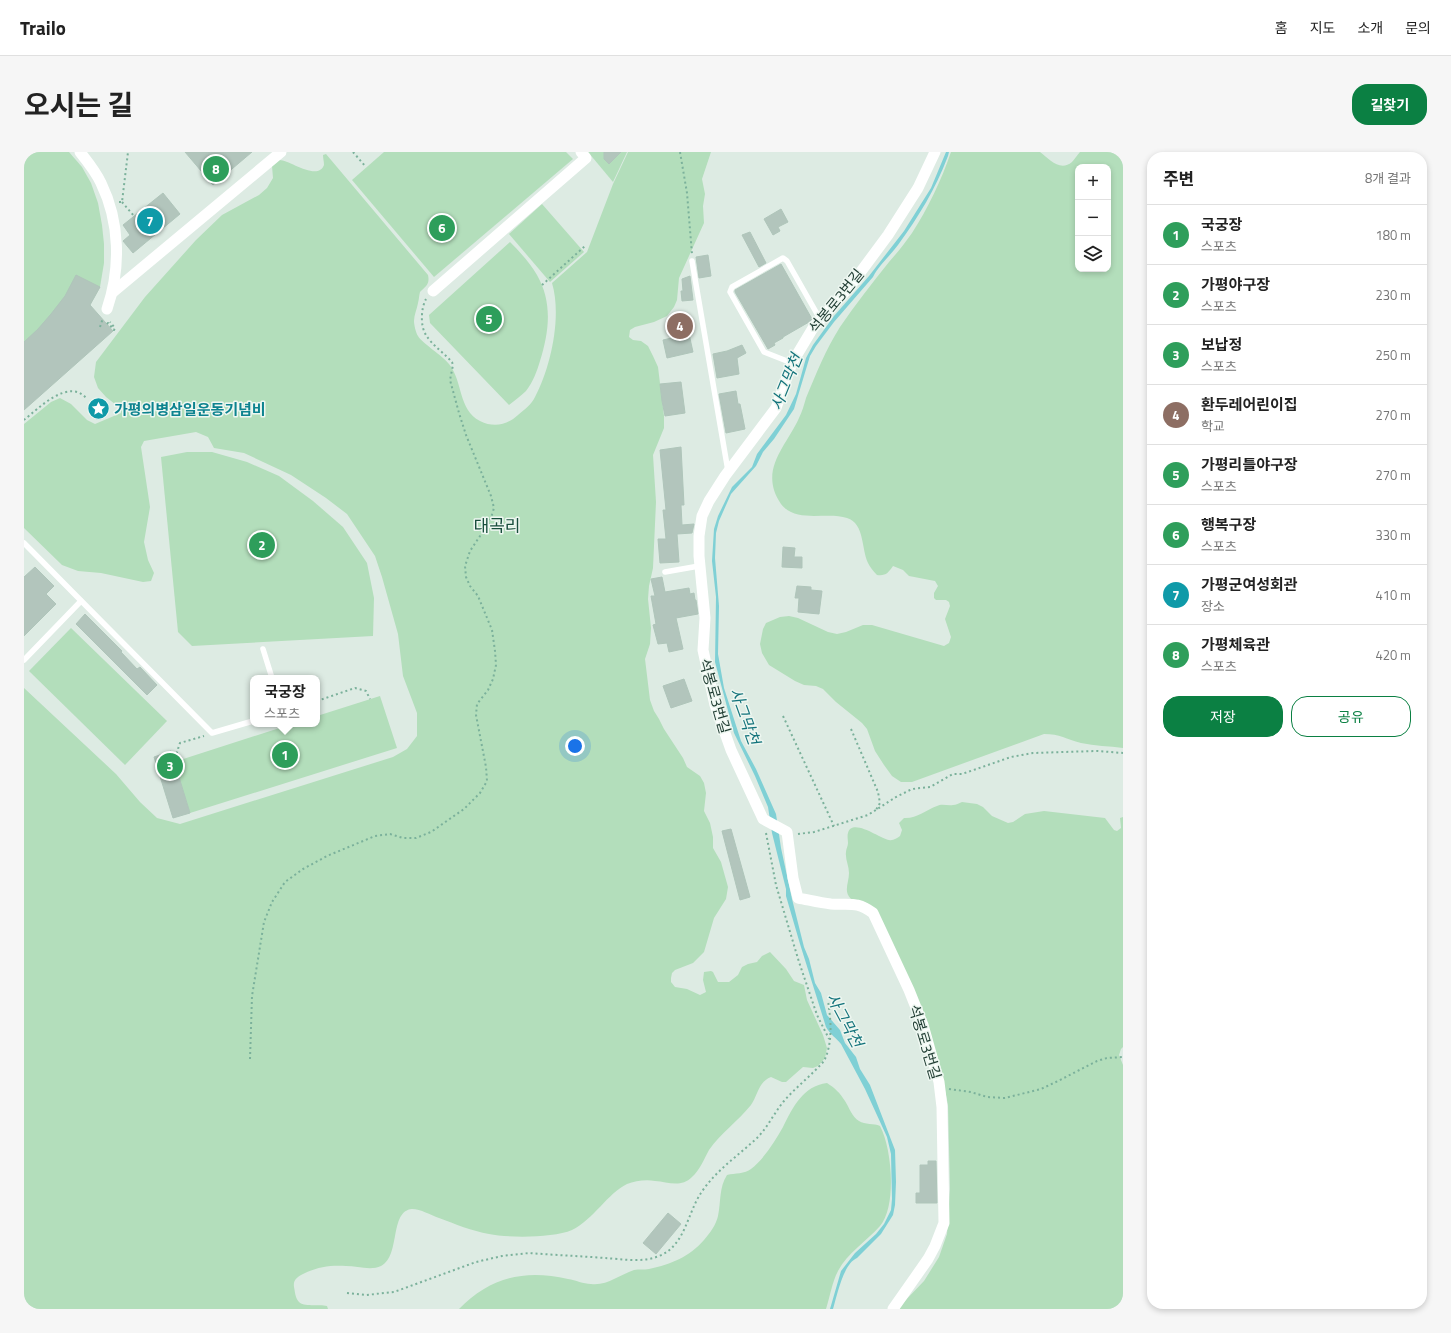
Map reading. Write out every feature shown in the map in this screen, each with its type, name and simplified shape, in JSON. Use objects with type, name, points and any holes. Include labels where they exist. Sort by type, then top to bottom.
[{"type":"street","points":[[80,152],[101,182],[109,204],[117,244],[117,267],[113,292],[107,309]]},
{"type":"street","points":[[113,292],[281,152]]},
{"type":"street","name":"석봉로3번길","points":[[763,819],[731,750],[716,705],[703,650],[705,618],[699,566],[699,536],[702,516],[709,501],[728,471],[776,408],[792,363],[810,332],[851,285],[888,235],[918,188],[935,152]]},
{"type":"street","points":[[433,291],[583,155]]},
{"type":"street","points":[[763,819],[787,832]]},
{"type":"street","name":"석봉로3번길","points":[[787,832],[793,878],[798,898],[830,904],[857,904],[873,913],[909,990],[923,1025],[940,1090],[944,1138],[944,1223],[928,1259],[893,1309]]},
{"type":"lane","points":[[792,363],[764,352],[730,292],[732,287],[783,258],[787,261],[820,319]]},
{"type":"lane","points":[[692,261],[728,471]]},
{"type":"lane","points":[[24,543],[212,733],[250,722]]},
{"type":"lane","points":[[665,572],[699,566]]},
{"type":"lane","points":[[24,660],[81,601]]},
{"type":"lane","points":[[263,649],[271,675]]},
{"type":"path","points":[[128,152],[122,202],[134,216]]},
{"type":"path","points":[[353,152],[366,167]]},
{"type":"path","points":[[680,152],[687,193],[692,261]]},
{"type":"path","points":[[109,204],[122,202]]},
{"type":"path","points":[[542,285],[585,246]]},
{"type":"path","points":[[250,1058],[252,996],[264,922],[272,902],[285,882],[327,856],[375,836],[390,834],[403,838],[416,838],[431,832],[464,809],[480,794],[487,781],[486,767],[476,715],[477,704],[488,690],[493,679],[496,665],[495,651],[492,630],[478,596],[470,586],[466,577],[465,566],[470,551],[490,521],[494,508],[491,496],[459,413],[450,380],[453,365],[452,362],[425,335],[423,326],[423,308],[425,300],[433,291]]},
{"type":"path","points":[[107,324],[108,323],[114,330],[115,328],[110,322]]},
{"type":"path","points":[[24,420],[58,394],[78,391],[82,393],[86,399]]},
{"type":"path","points":[[320,700],[355,688],[366,691],[370,699]]},
{"type":"path","points":[[783,716],[834,826]]},
{"type":"path","points":[[851,730],[878,792],[880,802],[876,812]]},
{"type":"path","points":[[172,756],[178,752],[180,743],[212,733]]},
{"type":"path","points":[[787,832],[802,835],[868,815],[876,812],[896,797],[912,789],[930,787],[953,774],[962,774],[1012,757],[1033,753],[1097,751],[1123,753]]},
{"type":"path","points":[[763,819],[776,885],[787,924],[809,993],[830,1040]]},
{"type":"path","points":[[347,1292],[366,1294],[394,1292],[465,1265],[516,1253],[634,1259],[652,1258],[664,1253],[675,1244],[686,1228],[696,1202],[718,1172],[757,1137],[772,1120],[785,1100],[824,1061],[828,1053],[830,1040],[831,1016],[828,1001]]},
{"type":"path","points":[[940,1090],[955,1089],[987,1097],[1004,1098],[1041,1089],[1058,1082],[1097,1061],[1107,1058],[1123,1057]]},
{"type":"green space","points":[[24,152],[69,152],[82,167],[91,183],[98,203],[104,244],[104,263],[100,287],[87,310],[24,374]]},
{"type":"green space","points":[[384,152],[566,152],[573,159],[434,277],[352,180]]},
{"type":"green space","points":[[588,152],[627,152],[613,182]]},
{"type":"green space","points":[[628,152],[711,152],[702,179],[705,194],[703,206],[704,223],[679,278],[677,300],[674,307],[667,316],[630,330],[629,337],[633,340],[641,341],[648,346],[658,367],[664,416],[664,428],[653,455],[656,502],[653,568],[648,599],[651,628],[650,644],[645,659],[650,700],[654,711],[687,767],[700,776],[704,783],[706,793],[704,811],[710,823],[713,837],[713,848],[721,862],[728,887],[726,899],[714,918],[704,952],[693,963],[675,970],[672,973],[671,982],[675,987],[687,989],[700,995],[706,992],[703,980],[704,972],[713,972],[718,982],[729,982],[738,975],[742,967],[757,962],[762,956],[770,952],[786,969],[794,981],[804,985],[807,1000],[823,1035],[827,1048],[825,1058],[818,1066],[813,1068],[803,1067],[786,1082],[782,1082],[771,1077],[763,1082],[751,1105],[714,1144],[697,1171],[688,1180],[674,1184],[644,1180],[627,1184],[613,1194],[580,1226],[564,1233],[519,1237],[498,1235],[483,1233],[451,1223],[419,1210],[412,1209],[405,1212],[400,1217],[397,1225],[391,1253],[387,1261],[381,1266],[368,1268],[329,1266],[313,1270],[296,1279],[294,1282],[294,1287],[296,1297],[301,1304],[324,1305],[327,1306],[328,1309],[24,1309],[24,688],[116,774],[140,802],[157,818],[180,824],[393,757],[407,749],[417,736],[417,713],[403,676],[398,634],[375,556],[347,514],[326,498],[291,475],[244,453],[214,448],[208,437],[196,432],[144,441],[141,447],[150,507],[144,542],[148,560],[154,573],[151,581],[143,582],[101,573],[78,571],[62,565],[24,528],[24,424],[51,402],[60,398],[71,404],[87,420],[95,424],[121,413],[120,408],[106,397],[98,388],[94,377],[96,362],[145,297],[196,240],[222,215],[259,195],[267,188],[273,178],[272,166],[279,160],[309,171],[316,171],[321,170],[324,165],[323,155],[326,154],[428,275],[428,283],[420,292],[418,305],[414,316],[417,335],[449,364],[457,379],[464,403],[473,416],[485,423],[495,425],[505,423],[528,407],[541,385],[550,356],[555,326],[555,296],[552,283],[587,252],[613,184]]},
{"type":"green space","points":[[951,152],[1040,152],[1051,161],[1063,166],[1072,162],[1080,152],[1123,152],[1123,748],[1086,744],[1059,736],[1044,734],[912,782],[901,782],[892,776],[884,765],[875,751],[867,729],[862,723],[836,702],[823,689],[816,686],[804,685],[795,681],[769,665],[762,653],[760,644],[763,629],[766,623],[780,617],[789,616],[798,618],[828,632],[837,634],[863,625],[872,625],[944,646],[949,643],[951,637],[945,619],[950,606],[949,602],[946,600],[936,600],[934,598],[934,593],[938,586],[935,581],[909,576],[903,570],[893,566],[886,574],[877,575],[868,563],[860,531],[853,521],[839,516],[812,516],[795,514],[787,510],[781,504],[775,492],[772,480],[776,459],[794,429],[817,371],[835,335],[864,294],[912,233],[934,194]]},
{"type":"green space","points":[[542,204],[584,252],[550,282],[509,234]]},
{"type":"green space","points":[[510,242],[525,258],[537,275],[545,296],[548,318],[546,339],[539,365],[531,384],[526,391],[509,405],[430,323],[429,315]]},
{"type":"green space","points":[[187,452],[212,452],[247,462],[279,476],[313,501],[343,527],[367,563],[374,598],[373,636],[192,646],[178,632],[161,457]]},
{"type":"green space","points":[[71,628],[167,721],[125,765],[29,671]]},
{"type":"green space","points":[[380,696],[397,748],[190,813],[174,762],[283,727],[320,727],[320,715]]},
{"type":"green space","points":[[962,802],[977,804],[983,807],[992,816],[1008,823],[1013,822],[1025,814],[1044,811],[1105,818],[1114,830],[1117,831],[1121,828],[1120,818],[1123,817],[1123,1047],[1119,1055],[1123,1065],[1123,1309],[899,1309],[924,1281],[939,1257],[947,1234],[950,1189],[948,1105],[943,1080],[876,910],[865,902],[851,899],[847,893],[849,873],[846,851],[848,834],[851,829],[855,827],[867,830],[885,839],[893,840],[900,836],[902,830],[899,823],[904,818],[917,816],[939,805],[954,805]]},
{"type":"green space","points":[[827,1083],[841,1096],[857,1119],[864,1123],[880,1126],[890,1162],[891,1191],[889,1205],[880,1226],[847,1258],[838,1271],[826,1309],[459,1309],[483,1289],[509,1278],[537,1275],[552,1276],[597,1284],[608,1282],[634,1270],[649,1269],[680,1259],[698,1246],[711,1232],[718,1216],[723,1184],[727,1175],[746,1172],[756,1165],[773,1144],[795,1105],[805,1093],[811,1088]]},
{"type":"water","points":[[946,152],[949,152],[948,156],[938,180],[913,224],[898,245],[878,268],[873,277],[834,322],[816,346],[810,356],[794,409],[774,439],[763,452],[756,466],[731,494],[719,521],[716,533],[715,558],[719,606],[718,654],[724,688],[741,741],[756,769],[776,814],[781,848],[792,899],[815,983],[821,993],[827,1015],[840,1030],[845,1043],[856,1057],[860,1069],[870,1085],[895,1150],[896,1182],[893,1215],[881,1234],[857,1258],[852,1261],[844,1273],[833,1309],[830,1309],[841,1271],[855,1253],[876,1234],[884,1224],[891,1210],[891,1154],[887,1137],[865,1089],[841,1044],[826,1027],[786,896],[786,889],[772,833],[768,807],[734,733],[715,662],[716,597],[712,561],[714,529],[718,516],[732,487],[752,467],[757,454],[786,415],[796,394],[806,358],[813,345],[834,316],[869,276],[904,231],[931,188]]},
{"type":"building","points":[[185,152],[252,152],[213,185]]},
{"type":"building","points":[[604,152],[621,152],[609,164],[604,159]]},
{"type":"building","points":[[163,193],[180,214],[133,253],[123,241],[130,235],[123,225]]},
{"type":"building","points":[[781,209],[788,222],[778,227],[780,231],[773,235],[764,219]]},
{"type":"building","points":[[750,232],[766,263],[759,267],[742,235]]},
{"type":"building","points":[[708,255],[711,276],[699,278],[696,257]]},
{"type":"building","points":[[781,264],[812,319],[774,343],[775,345],[768,349],[735,290]]},
{"type":"building","points":[[76,275],[100,287],[90,305],[113,331],[24,410],[24,342],[38,329],[65,296]]},
{"type":"building","points":[[690,276],[693,300],[682,301],[682,279]]},
{"type":"building","points":[[685,316],[693,352],[667,358],[663,340],[676,337],[672,319]]},
{"type":"building","points":[[742,345],[746,353],[737,358],[739,374],[717,378],[713,354],[727,351]]},
{"type":"building","points":[[681,382],[685,413],[665,416],[660,384]]},
{"type":"building","points":[[736,391],[745,429],[726,433],[719,394]]},
{"type":"building","points":[[681,447],[684,505],[681,505],[682,525],[694,524],[692,533],[677,534],[679,562],[660,563],[658,539],[666,539],[663,510],[666,510],[660,450]]},
{"type":"building","points":[[783,547],[795,548],[794,557],[802,557],[802,568],[782,567]]},
{"type":"building","points":[[35,567],[54,586],[46,594],[56,604],[24,636],[24,577]]},
{"type":"building","points":[[662,577],[665,592],[689,588],[690,594],[694,593],[698,614],[676,618],[683,649],[669,652],[667,643],[658,644],[653,625],[656,624],[651,596],[655,596],[651,579]]},
{"type":"building","points":[[797,586],[811,587],[811,590],[822,591],[819,614],[798,612],[799,598],[795,598]]},
{"type":"building","points":[[85,614],[122,651],[121,652],[137,669],[140,667],[157,685],[147,695],[76,624]]},
{"type":"building","points":[[684,679],[692,701],[671,708],[663,686]]},
{"type":"building","points":[[171,751],[190,813],[173,818],[154,757]]},
{"type":"building","points":[[731,829],[750,897],[740,900],[722,831]]},
{"type":"building","points":[[928,1161],[936,1161],[937,1203],[916,1203],[916,1193],[920,1193],[920,1165],[928,1165]]},
{"type":"building","points":[[668,1213],[681,1224],[656,1254],[643,1243]]},
{"type":"place","name":"가평체육관","points":[[216,169]]},
{"type":"place","name":"가평군여성회관","points":[[150,221]]},
{"type":"place","name":"행복구장","points":[[442,228]]},
{"type":"place","name":"가평리틀야구장","points":[[489,319]]},
{"type":"place","name":"환두레어린이집","points":[[680,326]]},
{"type":"place","name":"가평의병삼일운동기념비","points":[[99,409]]},
{"type":"place","name":"가평야구장","points":[[262,545]]},
{"type":"place","name":"국궁장","points":[[285,755]]},
{"type":"place","name":"보납정","points":[[170,766]]},
{"type":"district","name":"대곡리","points":[[497,526]]},
{"type":"water label","name":"사그막천","points":[[786,382]]},
{"type":"water label","name":"사그막천","points":[[745,716]]},
{"type":"water label","name":"사그막천","points":[[845,1020]]}]
